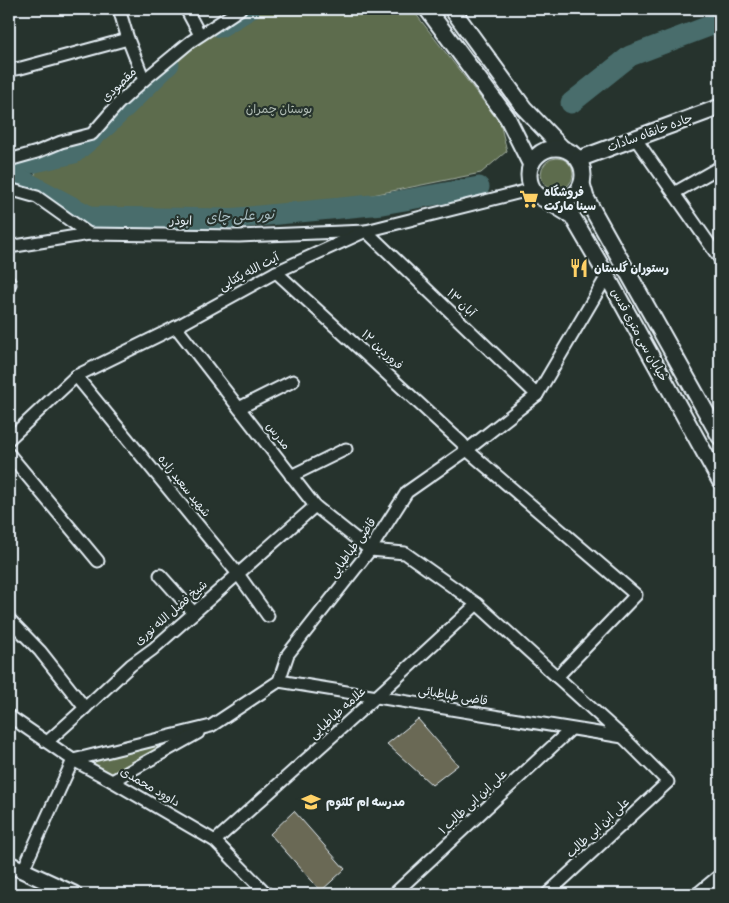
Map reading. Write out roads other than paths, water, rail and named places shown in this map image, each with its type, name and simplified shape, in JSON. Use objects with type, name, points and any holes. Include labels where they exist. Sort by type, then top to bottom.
[{"type":"main road","points":[[426,9],[507,117],[531,164]]},
{"type":"main road","points":[[452,9],[524,108],[562,148]]},
{"type":"main road","name":"جاده خانقاه سادات","points":[[579,159],[720,107]]},
{"type":"main road","points":[[554,147],[562,148],[568,150],[579,159],[584,172],[582,184],[578,192],[564,201],[555,202],[539,196],[533,189],[529,173],[534,158],[540,152],[554,147]]},
{"type":"main road","name":"خیابان سی متری قدس","points":[[582,184],[586,198],[720,437]]},
{"type":"main road","name":"خیابان سی متری قدس","points":[[546,200],[572,216],[720,481]]},
{"type":"main road","points":[[9,877],[16,867],[74,894]]},
{"type":"street","points":[[119,9],[144,80]]},
{"type":"street","points":[[186,9],[200,36]]},
{"type":"street","name":"مقصودی","points":[[9,160],[38,152],[61,142],[92,134],[118,104],[144,80],[190,42],[240,9]]},
{"type":"street","points":[[9,70],[128,39]]},
{"type":"street","points":[[635,138],[674,193],[716,244],[720,259]]},
{"type":"street","points":[[674,193],[718,168]]},
{"type":"street","points":[[9,189],[36,197],[89,234]]},
{"type":"street","name":"آیت الله یکتایی","points":[[9,439],[76,376],[176,327],[276,272],[366,231],[533,189]]},
{"type":"street","name":"ابوذر","points":[[9,247],[89,234],[239,236],[366,231]]},
{"type":"street","name":"۱۳ آبان","points":[[366,231],[537,395]]},
{"type":"street","name":"۱۲ فروردین","points":[[276,272],[462,442],[467,450],[636,595],[557,677]]},
{"type":"street","name":"قاضی طباطبایی","points":[[279,681],[288,654],[370,550],[407,492],[467,450],[537,395],[607,276]]},
{"type":"street","name":"مدرس","points":[[176,327],[314,506],[370,550]]},
{"type":"street","name":"شهید سعید زاده","points":[[76,376],[238,574],[268,616]]},
{"type":"street","points":[[239,408],[293,381]]},
{"type":"street","points":[[291,476],[346,449]]},
{"type":"street","points":[[9,454],[98,561]]},
{"type":"street","name":"شیخ فضل الله نوری","points":[[48,741],[86,708],[131,664],[194,613],[314,506]]},
{"type":"street","points":[[370,550],[405,553],[477,604],[623,738]]},
{"type":"street","points":[[160,575],[194,613]]},
{"type":"street","name":"علامه طباطبایی","points":[[215,840],[376,697],[477,604]]},
{"type":"street","points":[[9,619],[40,651],[86,708]]},
{"type":"street","points":[[112,781],[211,726],[279,681]]},
{"type":"street","name":"قاضی طباطبائی","points":[[279,681],[623,738]]},
{"type":"street","name":"داوود محمدی","points":[[9,716],[73,760],[215,840],[267,894]]},
{"type":"street","points":[[16,867],[73,760],[211,726]]},
{"type":"street","name":"علی ابن ابی طالب ۱","points":[[394,894],[570,730]]},
{"type":"street","name":"علی ابن ابی طالب","points":[[547,894],[668,782],[623,738]]},
{"type":"street","points":[[697,894],[720,875]]},
{"type":"waterway","points":[[220,27],[250,9]]},
{"type":"waterway","points":[[571,103],[630,56],[720,22]]},
{"type":"waterway","points":[[9,168],[74,153],[107,125],[169,64]]},
{"type":"waterway","name":"نور علی چای","points":[[9,178],[24,181],[91,217],[228,219],[382,204],[479,187]]},
{"type":"place","name":"فروشگاه سینا مارکت","points":[[529,199]]},
{"type":"place","name":"رستوران گلستان","points":[[579,268]]},
{"type":"place","name":"مدرسه ام کلثوم","points":[[311,802]]},
{"type":"park label","name":"بوستان چمران","points":[[279,109]]}]
